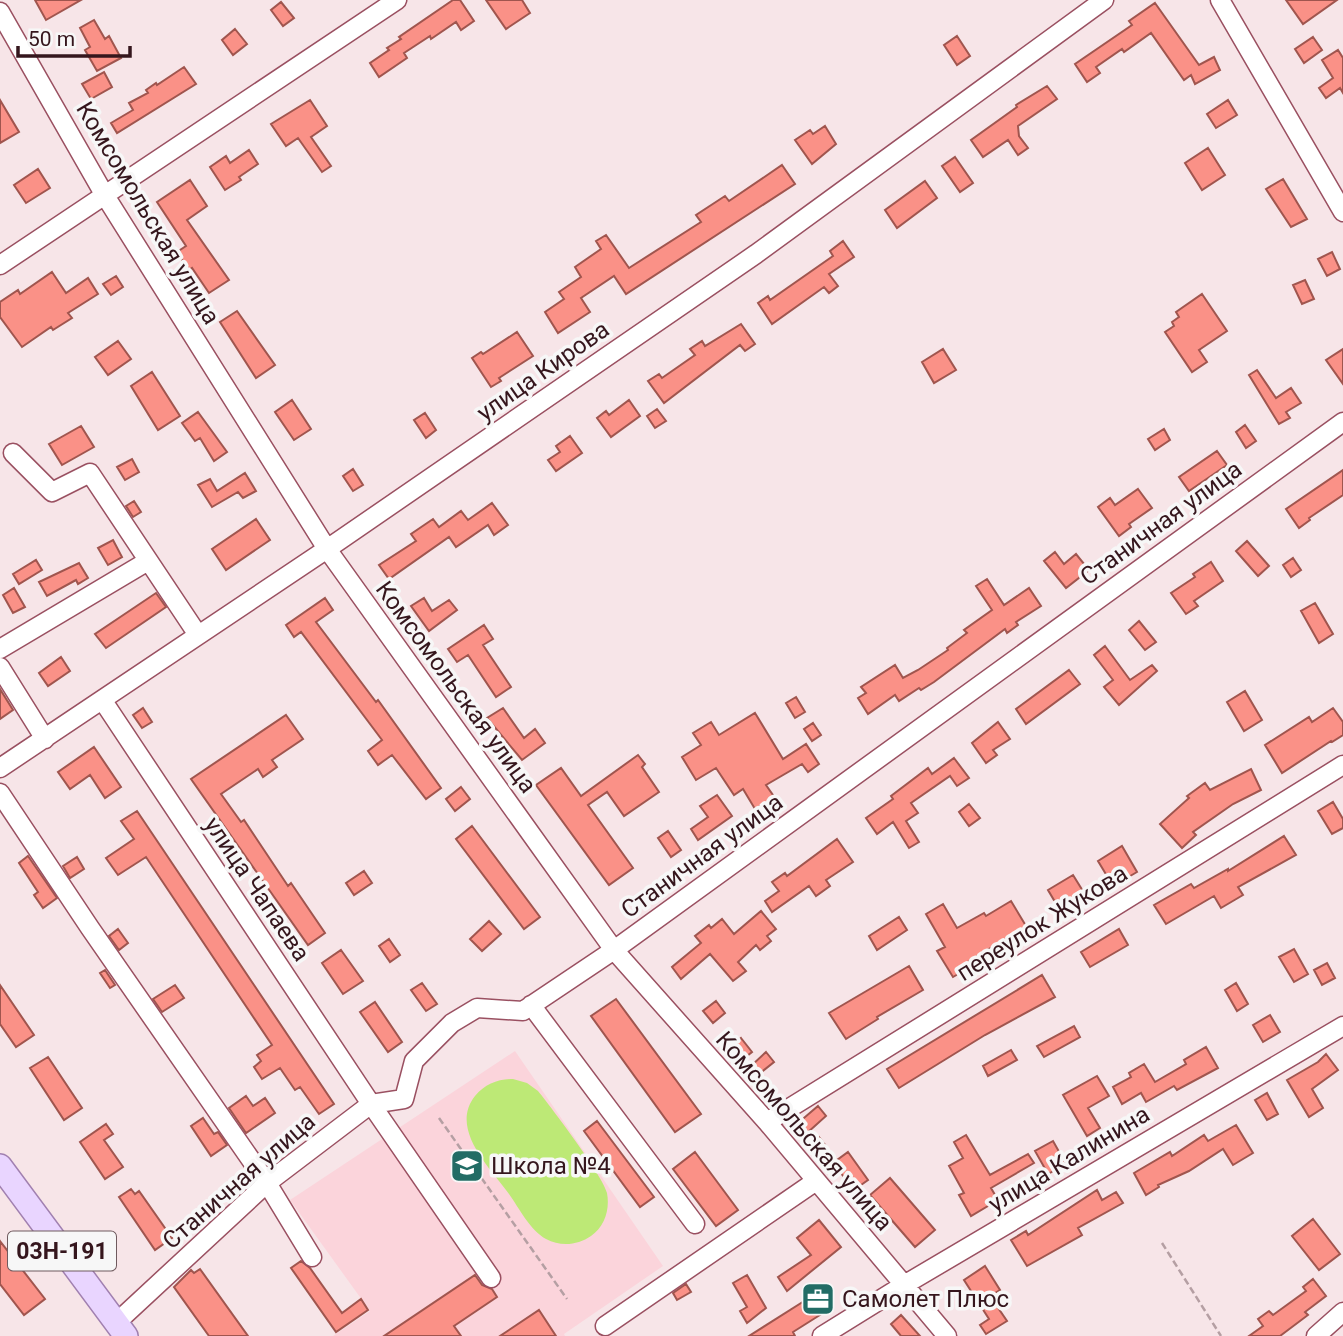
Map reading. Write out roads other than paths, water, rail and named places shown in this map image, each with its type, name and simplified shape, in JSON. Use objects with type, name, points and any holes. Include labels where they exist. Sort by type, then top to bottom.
[{"type":"main road","name":"03Н-191","points":[[4,1180],[121,1329]]},
{"type":"street","points":[[0,265],[397,0]]},
{"type":"street","name":"улица Кирова","points":[[0,768],[327,549],[756,254],[1104,0]]},
{"type":"street","points":[[1220,0],[1343,212]]},
{"type":"street","name":"Комсомольская улица","points":[[0,12],[104,194],[327,549],[614,950],[767,1122],[947,1336]]},
{"type":"street","name":"Станичная улица","points":[[121,1329],[267,1183],[371,1104],[404,1099],[414,1060],[452,1023],[477,1008],[523,1011],[614,950],[1343,422]]},
{"type":"street","points":[[13,453],[52,492],[90,473],[198,635]]},
{"type":"street","points":[[0,649],[148,561]]},
{"type":"street","points":[[0,667],[46,739]]},
{"type":"street","name":"улица Чапаева","points":[[103,701],[371,1104],[491,1278]]},
{"type":"street","name":"переулок Жукова","points":[[767,1122],[1343,765]]},
{"type":"street","points":[[0,793],[267,1183],[312,1257]]},
{"type":"street","points":[[531,1005],[695,1224]]},
{"type":"street","name":"улица Калинина","points":[[822,1336],[1343,1026]]},
{"type":"street","points":[[605,1326],[816,1181]]},
{"type":"street","points":[[1316,1336],[1343,1312]]},
{"type":"place","name":"Школа №4","points":[[467,1166]]},
{"type":"place","name":"Самолет Плюс","points":[[818,1299]]}]
